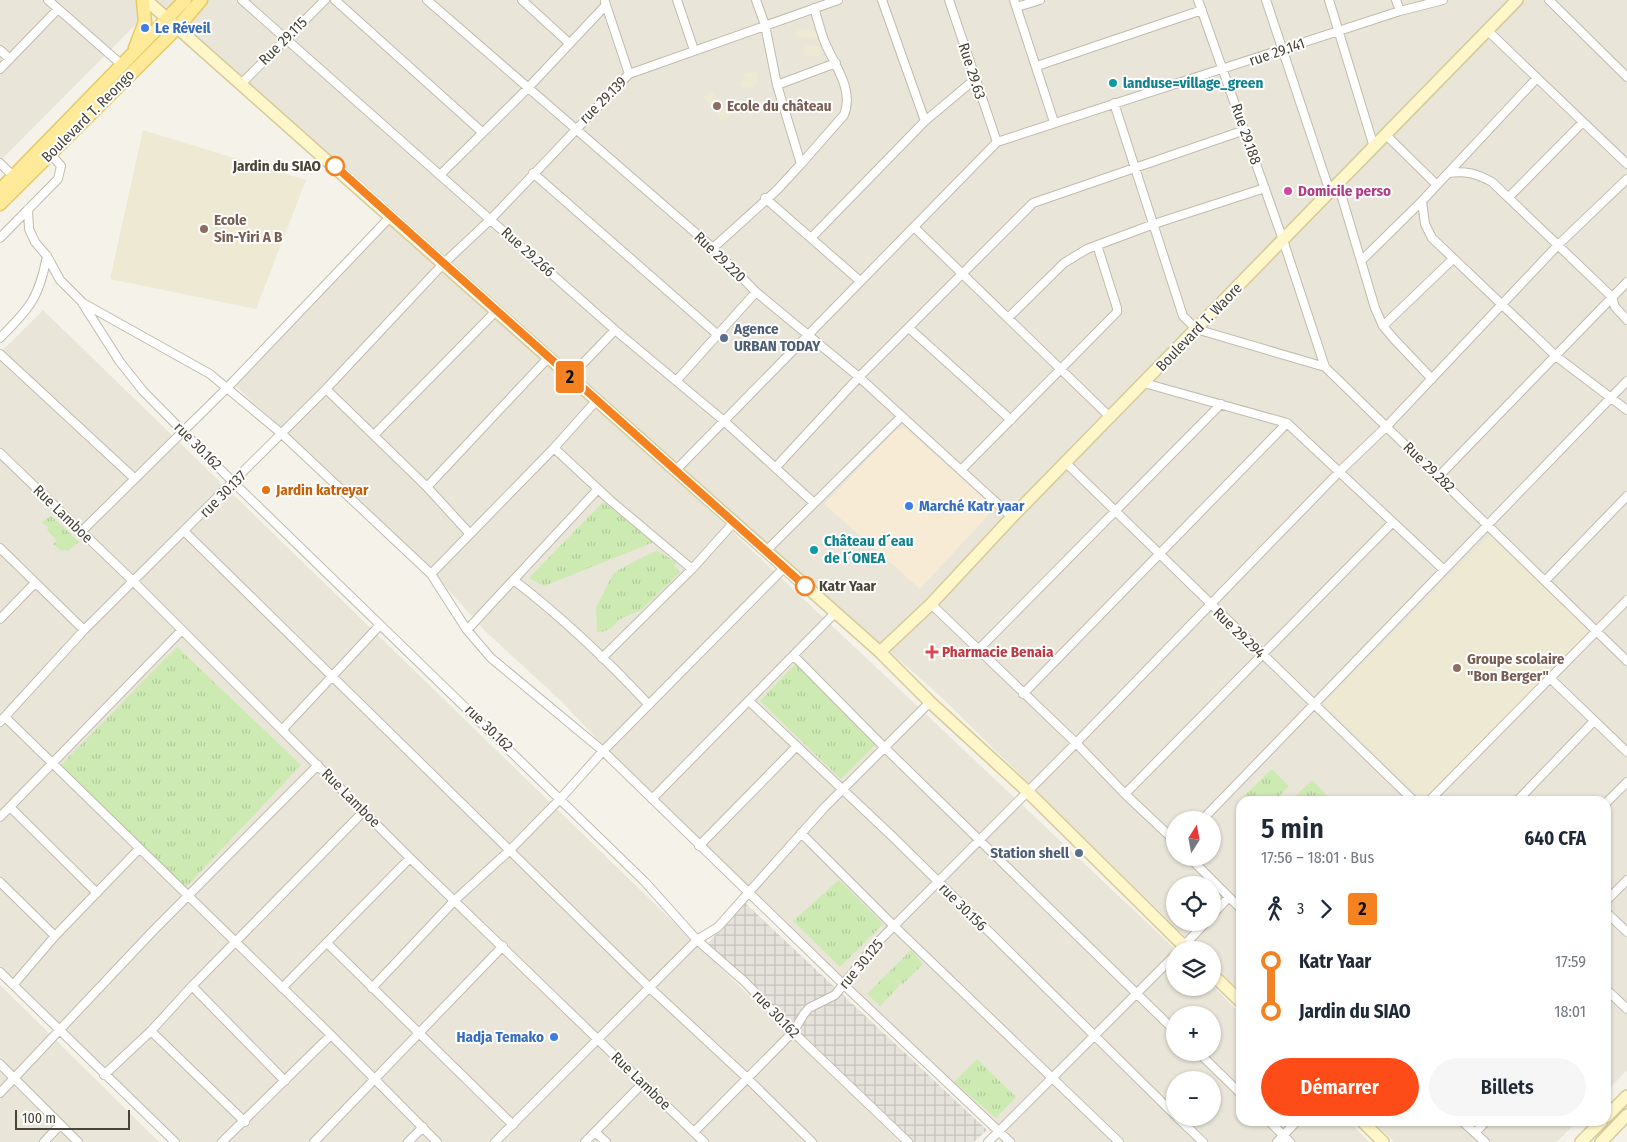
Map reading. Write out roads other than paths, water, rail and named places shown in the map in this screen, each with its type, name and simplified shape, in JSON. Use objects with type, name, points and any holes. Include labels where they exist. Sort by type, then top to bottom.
[{"type":"main road","points":[[127,60],[145,22],[144,0]]},
{"type":"main road","name":"Boulevard T. Reongo","points":[[0,204],[17,180],[184,0]]},
{"type":"main road","name":"Boulevard T. Reongo","points":[[0,190],[17,180],[50,153],[177,28],[201,0]]},
{"type":"street","points":[[48,0],[127,60]]},
{"type":"street","points":[[144,0],[242,83],[596,401],[880,652],[930,702],[1028,792],[1176,941]]},
{"type":"street","name":"Rue 29.266","points":[[242,0],[615,330],[677,380],[814,502]]},
{"type":"street","name":"Rue 29.115","points":[[242,83],[284,38],[324,0]]},
{"type":"street","points":[[335,0],[482,132]]},
{"type":"street","name":"Rue 29.220","points":[[427,0],[713,248],[756,292],[859,377],[1012,517]]},
{"type":"street","points":[[522,0],[568,42]]},
{"type":"street","points":[[677,0],[694,50]]},
{"type":"street","points":[[756,0],[765,25],[777,85],[801,164]]},
{"type":"street","name":"rue 29.139","points":[[444,264],[491,219],[574,129],[629,74],[838,0]]},
{"type":"street","points":[[882,0],[924,120]]},
{"type":"street","name":"Rue 29.63","points":[[949,0],[974,80],[997,142]]},
{"type":"street","points":[[1040,0],[1016,4],[1054,122]]},
{"type":"street","name":"Rue 29.188","points":[[1198,0],[1284,240],[1325,367]]},
{"type":"street","points":[[1266,0],[1361,261],[1375,308],[1383,326],[1432,379]]},
{"type":"street","points":[[1329,0],[1374,147]]},
{"type":"street","points":[[1396,0],[1400,11]]},
{"type":"street","name":"rue 29.141","points":[[997,142],[1054,122],[1224,70],[1400,11],[1443,0]]},
{"type":"street","name":"Boulevard T. Waore","points":[[880,652],[931,604],[1012,517],[1066,464],[1517,0]]},
{"type":"street","points":[[1549,0],[1627,76]]},
{"type":"street","points":[[440,175],[527,88],[605,2],[629,74]]},
{"type":"street","points":[[713,248],[765,198],[777,190],[844,115],[846,109],[845,87],[836,63],[826,45],[814,8]]},
{"type":"street","points":[[0,70],[58,9]]},
{"type":"street","points":[[1037,66],[1202,10]]},
{"type":"street","points":[[1488,31],[1627,164]]},
{"type":"street","points":[[0,50],[10,59]]},
{"type":"street","points":[[777,85],[836,63]]},
{"type":"street","points":[[1361,261],[1422,202],[1536,79]]},
{"type":"street","points":[[811,238],[924,120],[974,80]]},
{"type":"street","points":[[1114,103],[1183,316],[1196,329]]},
{"type":"street","points":[[1509,198],[1582,123]]},
{"type":"street","points":[[776,467],[859,377],[1033,203],[1245,130]]},
{"type":"street","points":[[1386,135],[1437,185]]},
{"type":"street","points":[[676,470],[997,142]]},
{"type":"street","points":[[0,238],[58,179],[60,166],[50,153]]},
{"type":"street","points":[[0,163],[17,180]]},
{"type":"street","points":[[1448,174],[1465,171],[1477,174],[1492,182],[1612,297],[1614,307],[1627,320]]},
{"type":"street","points":[[533,173],[718,335]]},
{"type":"street","name":"rue 30.125","points":[[694,1132],[746,1077],[793,1032],[809,1008],[835,995],[869,951],[1028,792],[1340,471],[1387,426],[1558,246],[1627,179]]},
{"type":"street","points":[[1008,318],[1074,255],[1154,224],[1265,188]]},
{"type":"street","points":[[765,198],[860,281]]},
{"type":"street","points":[[1422,202],[1425,224],[1432,238],[1501,306],[1557,357],[1627,410]]},
{"type":"street","points":[[28,209],[29,229],[35,242],[47,256],[60,280],[83,303],[200,368],[228,387],[282,434],[430,574],[467,630],[491,658],[603,751],[699,846],[1010,1142]]},
{"type":"street","points":[[81,532],[228,387],[391,216]]},
{"type":"street","points":[[914,226],[1110,418]]},
{"type":"street","points":[[961,470],[1117,310],[1097,245]]},
{"type":"street","points":[[0,338],[29,308],[41,283],[47,256]]},
{"type":"street","points":[[1383,326],[1453,259]]},
{"type":"street","name":"rue 30.137","points":[[3,719],[84,630],[234,483],[444,264]]},
{"type":"street","points":[[1439,476],[1557,357],[1627,282]]},
{"type":"street","points":[[677,380],[756,292]]},
{"type":"street","name":"rue 30.162","points":[[83,303],[125,369],[142,391],[234,483],[646,882],[697,940],[745,982],[793,1032],[908,1142]]},
{"type":"street","points":[[374,435],[496,311]]},
{"type":"street","points":[[909,328],[1011,420]]},
{"type":"street","name":"Rue 29.282","points":[[1196,329],[1325,367],[1627,661]]},
{"type":"street","points":[[570,377],[615,330]]},
{"type":"street","points":[[0,354],[134,478]]},
{"type":"street","points":[[427,487],[548,358]]},
{"type":"street","points":[[1211,811],[1312,704],[1489,526],[1627,381]]},
{"type":"street","points":[[1144,384],[1287,423],[1444,570]]},
{"type":"street","points":[[326,388],[427,487],[470,534]]},
{"type":"street","points":[[430,574],[554,448],[596,401]]},
{"type":"street","points":[[978,650],[1221,404]]},
{"type":"street","points":[[766,551],[901,417]]},
{"type":"street","points":[[1023,694],[1287,423]]},
{"type":"street","points":[[554,448],[598,489],[692,569]]},
{"type":"street","name":"Rue Lamboe","points":[[0,453],[134,582],[410,858],[704,1142]]},
{"type":"street","name":"Rue 29.294","points":[[1066,464],[1409,796]]},
{"type":"street","points":[[467,630],[515,581],[598,489]]},
{"type":"street","points":[[1545,581],[1627,496]]},
{"type":"street","points":[[602,658],[692,569],[734,522]]},
{"type":"street","points":[[1125,794],[1263,656],[1392,522]]},
{"type":"street","points":[[185,532],[649,987],[746,1077],[812,1142]]},
{"type":"street","points":[[0,548],[84,630]]},
{"type":"street","points":[[372,988],[455,900],[510,850],[561,798],[603,751],[784,568]]},
{"type":"street","points":[[515,581],[602,658],[649,705]]},
{"type":"street","points":[[0,619],[34,583]]},
{"type":"street","points":[[1434,796],[1627,600]]},
{"type":"street","points":[[931,604],[1076,743],[1166,833]]},
{"type":"street","points":[[652,799],[750,702],[835,613]]},
{"type":"street","points":[[282,730],[380,625]]},
{"type":"street","points":[[0,817],[181,631]]},
{"type":"street","points":[[794,656],[884,747],[1166,1022]]},
{"type":"street","points":[[1551,679],[1627,752]]},
{"type":"street","name":"rue 30.156","points":[[750,702],[843,789],[1166,1106]]},
{"type":"street","points":[[496,1142],[697,940],[718,928],[801,833],[930,702]]},
{"type":"street","points":[[3,719],[331,1035],[438,1142]]},
{"type":"street","points":[[1522,796],[1594,721]]},
{"type":"street","points":[[699,846],[797,746]]},
{"type":"street","points":[[0,1093],[318,765]]},
{"type":"street","points":[[1611,798],[1627,782]]},
{"type":"street","points":[[10,807],[97,893]]},
{"type":"street","points":[[104,1075],[152,1031],[192,986],[364,811]]},
{"type":"street","points":[[801,833],[894,926],[1120,1142]]},
{"type":"street","points":[[14,984],[55,936],[139,849]]},
{"type":"street","points":[[282,988],[328,944],[410,858]]},
{"type":"street","points":[[1198,866],[1236,905]]},
{"type":"street","points":[[1611,896],[1627,880]]},
{"type":"street","points":[[0,882],[55,936]]},
{"type":"street","points":[[1221,905],[1228,898]]},
{"type":"street","points":[[1611,917],[1627,932]]},
{"type":"street","points":[[1191,941],[1199,931]]},
{"type":"street","points":[[328,944],[513,1125]]},
{"type":"street","points":[[314,1142],[503,946]]},
{"type":"street","points":[[988,1142],[1052,1075],[1166,964]]},
{"type":"street","points":[[0,972],[175,1142]]},
{"type":"street","points":[[1221,983],[1236,997]]},
{"type":"street","points":[[192,986],[285,1082]]},
{"type":"street","points":[[1611,997],[1627,1010]]},
{"type":"street","points":[[152,1031],[245,1122]]},
{"type":"street","points":[[222,1142],[245,1122],[331,1035]]},
{"type":"street","points":[[1207,1061],[1236,1089]]},
{"type":"street","points":[[0,1064],[78,1142]]},
{"type":"street","points":[[586,1142],[642,1084]]},
{"type":"street","points":[[1611,1112],[1627,1096]]},
{"type":"street","points":[[1602,1142],[1627,1115]]},
{"type":"street","points":[[44,1142],[60,1125]]},
{"type":"street","points":[[1186,1126],[1203,1142]]},
{"type":"street","points":[[1274,1126],[1290,1142]]},
{"type":"street","points":[[1277,1142],[1292,1126]]},
{"type":"street","points":[[1367,1126],[1383,1142]]},
{"type":"street","points":[[1467,1126],[1484,1142]]},
{"type":"street","points":[[1475,1133],[1481,1126]]},
{"type":"street","points":[[1582,1142],[1597,1126]]},
{"type":"street","points":[[408,1142],[423,1127]]},
{"type":"street","points":[[595,1132],[606,1142]]},
{"type":"place","name":"Le Réveil","points":[[145,28]]},
{"type":"place","name":"landuse=village_green","points":[[1113,83]]},
{"type":"place","name":"Ecole du château","points":[[717,106]]},
{"type":"place","name":"Jardin du SIAO","points":[[335,166]]},
{"type":"place","name":"Domicile perso","points":[[1288,191]]},
{"type":"place","name":"Ecole Sin-Yiri A B","points":[[204,229]]},
{"type":"place","name":"Agence URBAN TODAY","points":[[724,338]]},
{"type":"place","name":"Jardin katreyar","points":[[266,490]]},
{"type":"place","name":"Marché Katr yaar","points":[[909,506]]},
{"type":"place","name":"Château d´eau de l´ONEA","points":[[814,550]]},
{"type":"place","name":"Katr Yaar","points":[[805,586]]},
{"type":"place","name":"Pharmacie Benaia","points":[[932,652]]},
{"type":"place","name":"Groupe scolaire \"Bon Berger\"","points":[[1457,668]]},
{"type":"place","name":"Station shell","points":[[1079,853]]},
{"type":"place","name":"Hadja Temako","points":[[554,1037]]}]
